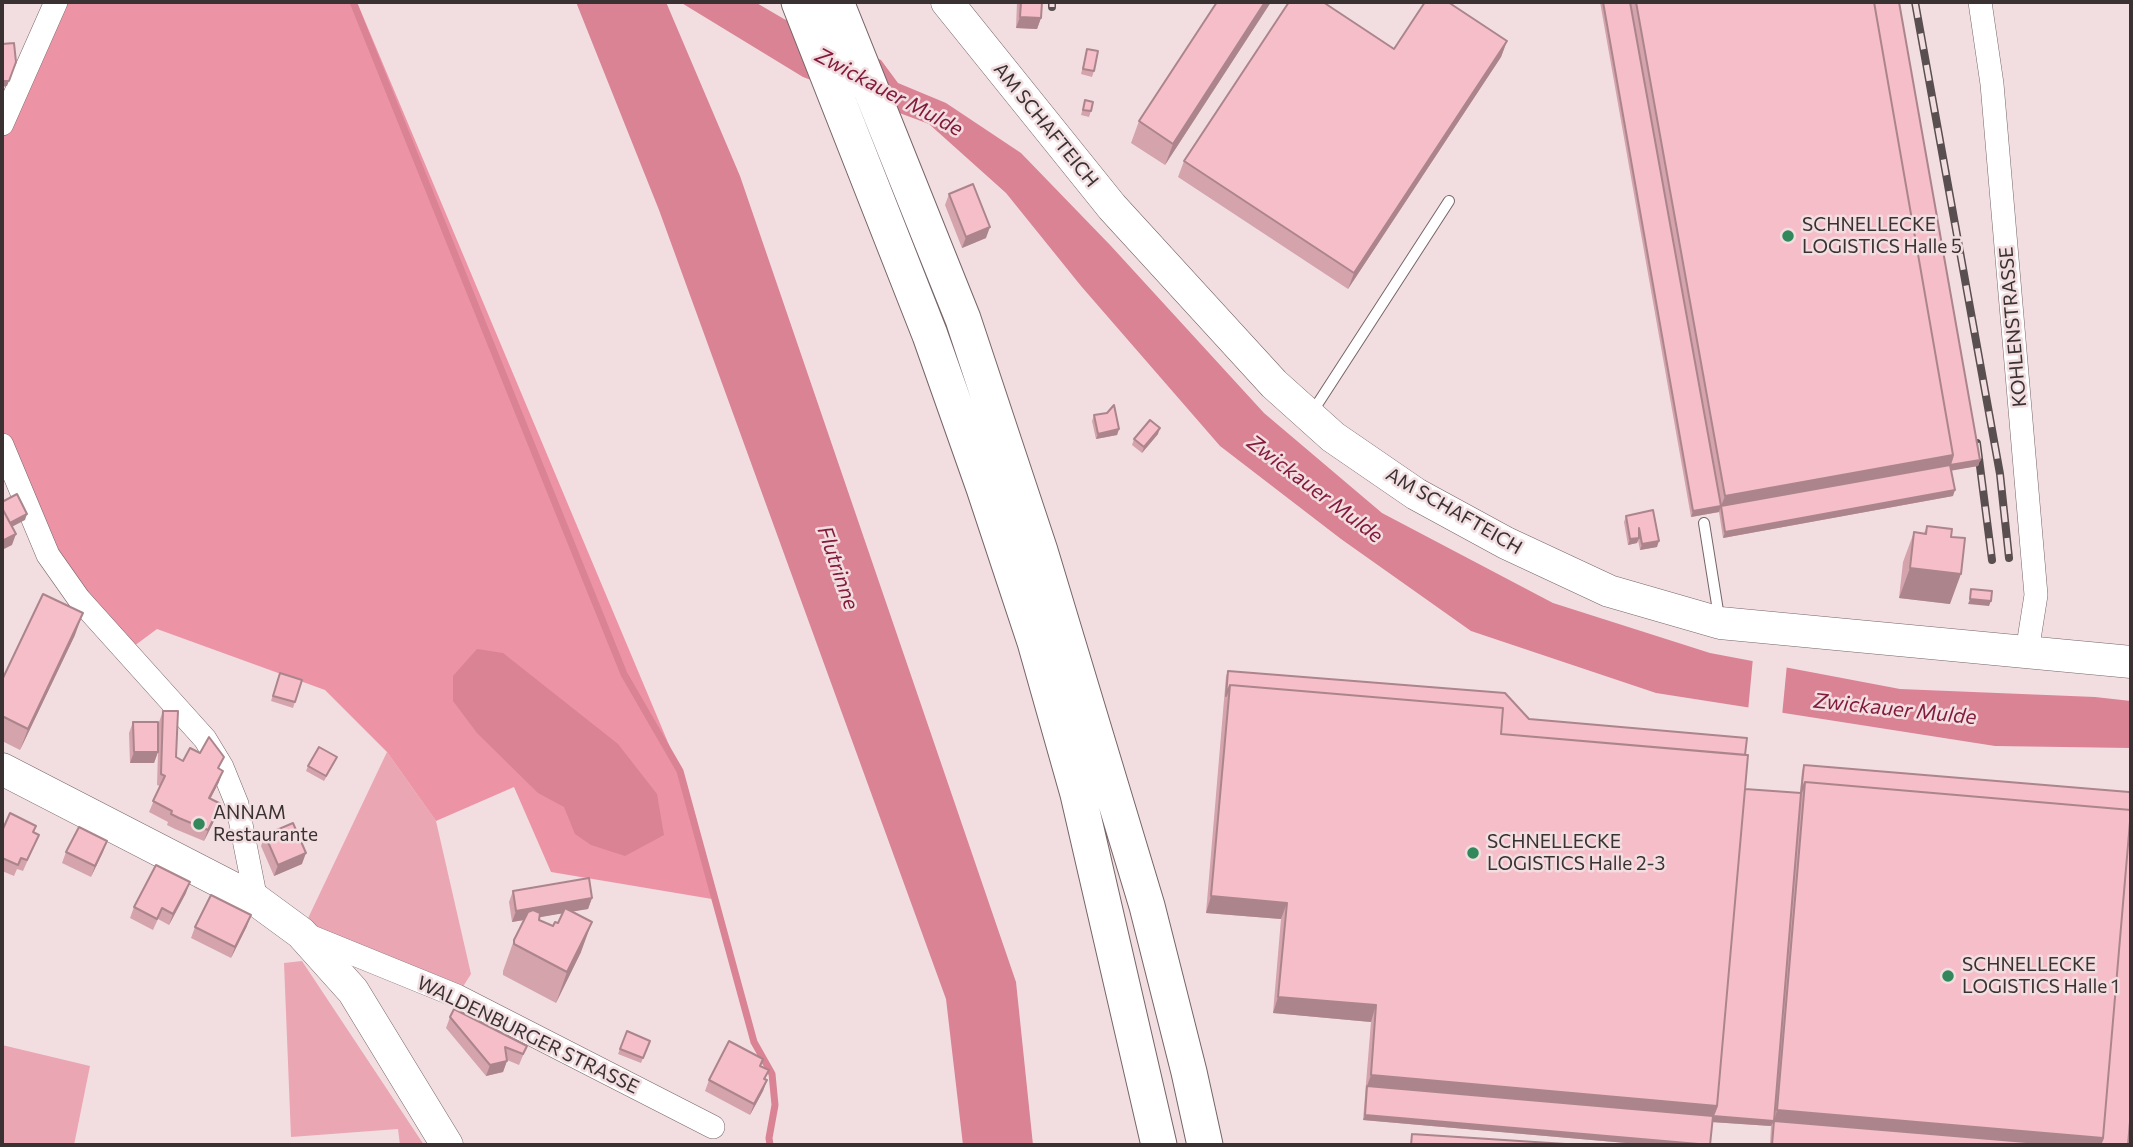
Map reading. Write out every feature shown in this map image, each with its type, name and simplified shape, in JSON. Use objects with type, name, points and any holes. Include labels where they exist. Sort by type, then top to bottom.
[{"type":"main road","points":[[803,12],[930,335],[1035,642],[1077,794],[1159,1145]]},
{"type":"main road","points":[[841,14],[963,319],[1065,629],[1147,906],[1205,1145]]},
{"type":"street","points":[[2,124],[56,2]]},
{"type":"street","name":"AM SCHAFTEICH","points":[[947,2],[1112,207],[1273,384],[1333,437],[1416,494],[1506,543],[1609,592],[1720,623],[2131,662]]},
{"type":"street","name":"KOHLENSTRASSE","points":[[1980,2],[1992,84],[2036,594],[2027,652]]},
{"type":"street","points":[[2,445],[48,555],[79,599],[205,739],[222,767],[237,804],[257,900]]},
{"type":"street","name":"WALDENBURGER STRASSE","points":[[2,769],[257,900],[301,933],[353,991],[447,1145]]},
{"type":"street","name":"WALDENBURGER STRASSE","points":[[301,933],[457,996],[713,1127]]},
{"type":"lane","points":[[1310,416],[1448,201]]},
{"type":"lane","points":[[1704,523],[1720,623]]},
{"type":"shaded area","points":[[56,2],[357,2],[680,771],[712,899],[551,872],[514,787],[436,821],[387,752],[325,690],[157,629],[126,652],[79,599],[2,445],[2,124]]},
{"type":"shaded area","points":[[387,752],[436,821],[471,974],[457,996],[301,933]]},
{"type":"shaded area","points":[[302,961],[424,1145],[400,1145],[398,1129],[291,1137],[284,963]]},
{"type":"shaded area","points":[[2,1045],[90,1066],[74,1145],[2,1145]]},
{"type":"water","name":"Flutrinne","points":[[576,2],[666,2],[740,176],[1016,982],[1033,1145],[963,1145],[946,999],[659,210]]},
{"type":"water","name":"Zwickauer Mulde","points":[[680,2],[755,2],[784,19],[881,60],[898,83],[946,103],[1021,153],[1111,246],[1264,413],[1382,513],[1553,603],[1710,653],[1900,689],[2095,697],[2131,701],[2131,748],[1995,746],[1656,693],[1471,631],[1341,539],[1220,446],[1081,286],[1006,193],[929,124],[803,77]]},
{"type":"water","points":[[477,649],[503,653],[618,744],[657,794],[664,835],[625,856],[591,845],[575,834],[564,807],[538,793],[477,733],[453,701],[453,676]]},
{"type":"pier","points":[[1753,658],[1787,664],[1782,716],[1748,711]]},
{"type":"building","points":[[1021,2],[1042,2],[1041,18],[1020,17]]},
{"type":"building","points":[[1217,2],[1265,2],[1173,144],[1139,121]]},
{"type":"building","points":[[1289,2],[1323,2],[1394,49],[1425,2],[1448,2],[1507,41],[1354,273],[1184,161]]},
{"type":"building","points":[[1603,2],[1630,2],[1721,506],[1693,511]]},
{"type":"building","name":"SCHNELLECKE LOGISTICS Halle 5","points":[[1636,2],[1874,2],[1953,455],[1725,496]]},
{"type":"building","points":[[1874,2],[1899,2],[1980,460],[1950,465],[1953,455]]},
{"type":"building","points":[[14,43],[16,62],[9,81],[2,81],[2,44]]},
{"type":"building","points":[[1087,49],[1098,51],[1094,71],[1083,69]]},
{"type":"building","points":[[1085,100],[1093,102],[1091,111],[1083,110]]},
{"type":"building","points":[[973,184],[990,227],[966,237],[949,194]]},
{"type":"building","points":[[1114,405],[1119,429],[1098,434],[1094,415],[1107,413]]},
{"type":"building","points":[[1150,420],[1160,428],[1144,447],[1134,439]]},
{"type":"building","points":[[1950,465],[1955,490],[1725,532],[1721,506]]},
{"type":"building","points":[[17,494],[27,514],[10,523],[2,508],[2,502]]},
{"type":"building","points":[[2,508],[16,534],[2,541]]},
{"type":"building","points":[[1653,510],[1659,541],[1642,544],[1639,528],[1639,538],[1630,539],[1626,516]]},
{"type":"building","points":[[1927,526],[1952,529],[1951,537],[1965,538],[1961,574],[1910,568],[1914,532],[1926,534]]},
{"type":"building","points":[[1971,589],[1992,591],[1991,601],[1970,599]]},
{"type":"building","points":[[43,594],[83,613],[28,729],[2,716],[2,680]]},
{"type":"building","points":[[1228,671],[1505,693],[1529,719],[1747,738],[1745,755],[1501,734],[1503,708],[1230,685],[1226,696]]},
{"type":"building","points":[[280,673],[302,680],[295,702],[273,696]]},
{"type":"building","name":"SCHNELLECKE LOGISTICS Halle 2-3","points":[[1230,685],[1503,708],[1501,734],[1748,755],[1717,1106],[1371,1075],[1376,1005],[1278,997],[1287,903],[1211,896]]},
{"type":"building","points":[[163,711],[178,711],[176,757],[183,761],[190,748],[200,753],[209,737],[224,757],[218,768],[223,771],[209,798],[221,804],[208,830],[171,814],[172,811],[153,801],[165,776],[161,774]]},
{"type":"building","points":[[133,722],[158,722],[158,752],[134,752]]},
{"type":"building","points":[[319,747],[337,757],[326,776],[308,766]]},
{"type":"building","points":[[1804,765],[2129,792],[2131,810],[1805,782],[1801,793]]},
{"type":"building","name":"SCHNELLECKE LOGISTICS Halle 1","points":[[1805,782],[2131,810],[2103,1138],[1777,1110]]},
{"type":"building","points":[[1745,789],[1801,793],[1774,1121],[1713,1116],[1717,1106]]},
{"type":"building","points":[[2131,810],[2131,1110],[2128,1145],[2100,1145],[2103,1138]]},
{"type":"building","points":[[10,813],[36,826],[33,832],[39,835],[27,860],[21,858],[18,865],[2,858],[2,831]]},
{"type":"building","points":[[293,823],[306,853],[278,865],[265,835]]},
{"type":"building","points":[[79,827],[107,841],[95,866],[66,852]]},
{"type":"building","points":[[156,865],[190,882],[173,914],[162,908],[157,919],[134,907]]},
{"type":"building","points":[[589,878],[592,898],[516,911],[513,891]]},
{"type":"building","points":[[211,895],[251,915],[235,947],[195,927]]},
{"type":"building","points":[[565,908],[592,922],[567,972],[514,944],[528,912],[533,910],[540,913],[539,920],[553,926],[555,922],[558,923]]},
{"type":"building","points":[[454,1009],[527,1046],[523,1054],[505,1047],[507,1061],[490,1065],[450,1017]]},
{"type":"building","points":[[627,1031],[650,1041],[643,1058],[620,1049]]},
{"type":"building","points":[[729,1041],[763,1059],[760,1066],[769,1070],[764,1079],[767,1080],[754,1104],[709,1080]]},
{"type":"building","points":[[1367,1086],[1713,1116],[1710,1145],[1365,1115]]},
{"type":"building","points":[[1774,1121],[2062,1145],[1772,1145]]},
{"type":"building","points":[[1412,1134],[1581,1145],[1411,1145]]},
{"type":"waterway","points":[[353,2],[624,674],[680,771],[754,1042],[772,1074],[775,1105],[770,1145]]},
{"type":"railway","points":[[1052,2],[1052,7]]},
{"type":"railway","points":[[1915,2],[2000,474],[2009,558]]},
{"type":"railway","points":[[1977,443],[1992,560]]},
{"type":"place","name":"SCHNELLECKE LOGISTICS Halle 5","points":[[1788,236]]},
{"type":"place","name":"ANNAM Restaurante","points":[[199,824]]},
{"type":"place","name":"SCHNELLECKE LOGISTICS Halle 2-3","points":[[1473,853]]},
{"type":"place","name":"SCHNELLECKE LOGISTICS Halle 1","points":[[1948,976]]}]
